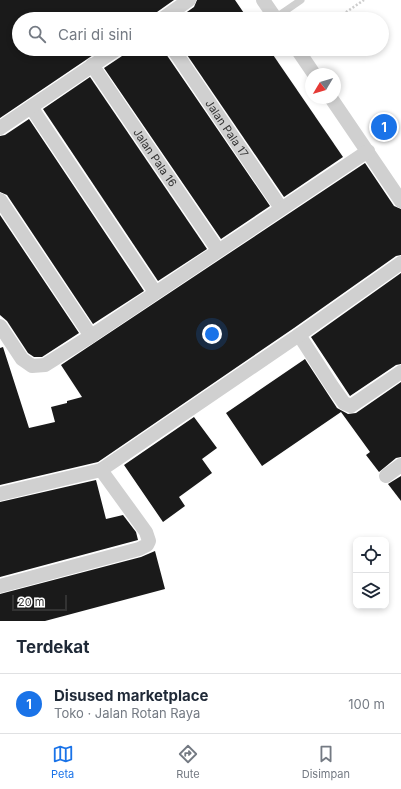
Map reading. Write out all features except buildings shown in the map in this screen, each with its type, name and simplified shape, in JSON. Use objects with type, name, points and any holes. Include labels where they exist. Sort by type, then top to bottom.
[{"type":"street","points":[[172,12],[189,0]]},
{"type":"street","points":[[263,0],[272,12]]},
{"type":"street","points":[[0,128],[106,56]]},
{"type":"street","name":"Jalan Pala 17","points":[[178,56],[281,208]]},
{"type":"street","points":[[301,56],[310,68]]},
{"type":"street","name":"Jalan Pala 16","points":[[92,65],[218,250]]},
{"type":"street","points":[[335,104],[400,196]]},
{"type":"street","points":[[31,107],[155,292]]},
{"type":"street","points":[[0,326],[22,359],[32,366],[45,364],[91,336],[368,151]]},
{"type":"street","points":[[0,200],[91,336]]},
{"type":"street","points":[[0,494],[101,470],[299,335],[401,263]]},
{"type":"street","points":[[299,335],[344,403],[351,406],[401,372]]},
{"type":"street","points":[[386,476],[401,464]]},
{"type":"street","points":[[0,586],[139,549],[147,545],[149,541],[146,532],[101,470]]},
{"type":"lane","points":[[284,12],[301,0]]},
{"type":"path","points":[[346,12],[364,0]]},
{"type":"place","name":"Disused marketplace","points":[[384,127]]}]
